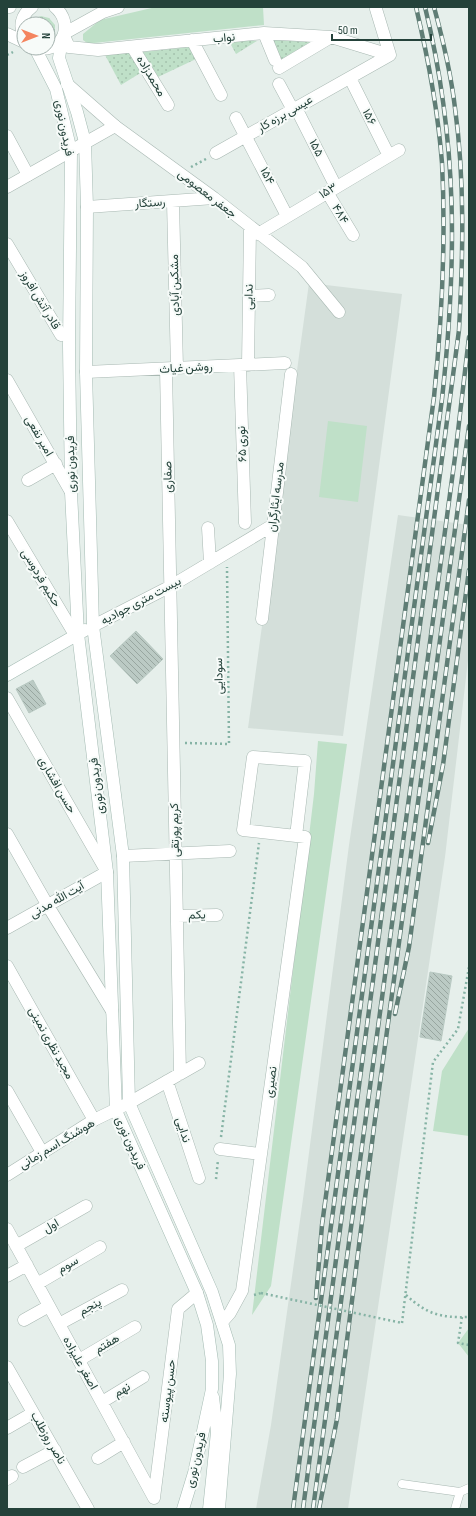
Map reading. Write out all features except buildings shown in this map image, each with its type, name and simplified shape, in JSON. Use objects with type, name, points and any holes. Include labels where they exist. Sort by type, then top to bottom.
[{"type":"street","points":[[23,16],[32,7]]},
{"type":"street","points":[[55,7],[64,18],[63,36]]},
{"type":"street","points":[[56,42],[90,18],[118,7]]},
{"type":"street","points":[[376,9],[390,55]]},
{"type":"street","points":[[264,33],[277,64],[331,37]]},
{"type":"street","name":"نواب","points":[[63,36],[69,47],[82,50],[133,48],[192,40],[264,33],[331,37],[390,55]]},
{"type":"street","name":"فریدون نوری","points":[[63,36],[59,58],[77,112],[85,142],[87,207],[86,372],[93,626],[123,856],[129,1103],[212,1292],[229,1346],[230,1374],[219,1509]]},
{"type":"street","points":[[192,40],[221,95]]},
{"type":"street","name":"محمدزاده","points":[[133,48],[168,105]]},
{"type":"street","name":"عیسی برزه کار","points":[[216,153],[390,55]]},
{"type":"street","name":"فریدون نوری","points":[[41,56],[56,89],[71,151],[70,373],[77,634],[107,872],[116,1111],[197,1293],[208,1325],[212,1361],[212,1390],[194,1473],[183,1509]]},
{"type":"street","name":"۱۵۶","points":[[350,78],[394,153]]},
{"type":"street","name":"جعفر معصومی","points":[[67,84],[115,126],[214,198],[254,231],[302,267],[339,312]]},
{"type":"street","name":"۱۵۵","points":[[279,84],[294,109],[331,190]]},
{"type":"street","name":"۱۵۴","points":[[236,118],[247,136],[287,216]]},
{"type":"street","points":[[7,187],[115,126]]},
{"type":"street","points":[[7,136],[28,175]]},
{"type":"street","name":"۱۵۳","points":[[254,231],[287,216],[394,153]]},
{"type":"street","name":"۴۸۴","points":[[331,190],[353,235]]},
{"type":"street","name":"رستگار","points":[[70,208],[214,198]]},
{"type":"street","name":"مشکین آبادی","points":[[172,368],[173,202]]},
{"type":"street","name":"ندایی","points":[[244,365],[254,231]]},
{"type":"street","name":"قادر آتش افروز","points":[[7,244],[61,335]]},
{"type":"street","points":[[249,296],[269,295]]},
{"type":"street","name":"روشن غیاث","points":[[70,373],[285,364]]},
{"type":"street","name":"نوری ۶۵","points":[[244,365],[245,523]]},
{"type":"street","name":"صفاری","points":[[170,586],[172,368]]},
{"type":"street","name":"مدرسه ایثارگران","points":[[262,619],[291,374]]},
{"type":"street","name":"امیر نفعی","points":[[7,380],[72,492]]},
{"type":"street","points":[[28,480],[56,464]]},
{"type":"street","name":"حکیم فردوسی","points":[[7,521],[77,634]]},
{"type":"street","name":"بیست متری جوادیه","points":[[8,671],[170,586],[273,525]]},
{"type":"street","points":[[208,528],[210,563]]},
{"type":"street","name":"کریم پورتقی","points":[[170,586],[180,1074]]},
{"type":"street","name":"حسن افشاری","points":[[7,698],[107,872]]},
{"type":"street","name":"نصیری","points":[[222,1322],[230,1313],[242,1291],[300,836],[305,761],[253,757],[243,830],[260,832]]},
{"type":"street","points":[[260,832],[300,836]]},
{"type":"street","points":[[7,834],[48,906],[112,1012]]},
{"type":"street","points":[[123,856],[230,851]]},
{"type":"street","name":"آیت‌ الله مدنی","points":[[7,928],[107,872]]},
{"type":"street","name":"یکم","points":[[177,916],[217,915]]},
{"type":"street","name":"مجید نظری نمینی","points":[[7,966],[94,1120]]},
{"type":"street","points":[[129,1103],[199,1063]]},
{"type":"street","name":"ندایی","points":[[167,1081],[199,1178]]},
{"type":"street","points":[[7,1091],[43,1154]]},
{"type":"street","name":"هوشنگ اسم زمانی","points":[[7,1174],[43,1154],[94,1120],[116,1111],[129,1103]]},
{"type":"street","points":[[220,1149],[260,1154]]},
{"type":"street","name":"اول","points":[[16,1246],[86,1206]]},
{"type":"street","name":"اصغر علیزاده","points":[[7,1229],[154,1498]]},
{"type":"street","name":"سوم","points":[[37,1284],[100,1247]]},
{"type":"street","points":[[7,1276],[27,1265]]},
{"type":"street","name":"پنجم","points":[[59,1324],[122,1290]]},
{"type":"street","name":"حسن پیوسته","points":[[154,1498],[178,1309],[197,1293]]},
{"type":"street","points":[[24,1320],[49,1306]]},
{"type":"street","points":[[208,1325],[222,1322]]},
{"type":"street","name":"هفتم","points":[[79,1360],[135,1327]]},
{"type":"street","name":"ناصر روزطلب","points":[[7,1367],[11,1381],[33,1413],[88,1509]]},
{"type":"street","name":"نهم","points":[[102,1402],[143,1377]]},
{"type":"street","points":[[209,1509],[217,1432],[212,1390]]},
{"type":"street","points":[[7,1428],[33,1413]]},
{"type":"street","points":[[98,1458],[124,1442]]},
{"type":"street","points":[[23,1467],[55,1450]]},
{"type":"lane","points":[[402,1484],[460,1492],[469,1488]]},
{"type":"lane","points":[[454,1509],[460,1492]]},
{"type":"path","points":[[7,55],[13,52]]},
{"type":"path","points":[[180,173],[216,153]]},
{"type":"path","name":"سودایی","points":[[174,742],[229,744],[227,552]]},
{"type":"path","points":[[216,1179],[260,832]]},
{"type":"path","points":[[261,1293],[402,1323],[433,1062],[458,1029],[469,967]]},
{"type":"path","points":[[406,1295],[421,1308],[432,1314],[462,1318],[469,1317]]},
{"type":"path","points":[[462,1318],[458,1343],[469,1345]]},
{"type":"shaded area","points":[[309,283],[402,294],[343,736],[248,728]]},
{"type":"shaded area","points":[[398,515],[469,525],[469,652],[445,857],[348,1509],[256,1509],[271,1425],[303,1199],[349,845]]},
{"type":"green space","points":[[156,7],[263,7],[264,25],[94,43],[87,43],[83,40],[83,34],[100,20]]},
{"type":"green space","points":[[273,40],[310,42],[281,60]]},
{"type":"green space","points":[[229,41],[257,41],[236,54]]},
{"type":"green space","points":[[189,47],[196,59],[158,77],[143,52]]},
{"type":"green space","points":[[130,52],[142,72],[121,85],[104,53]]},
{"type":"green space","points":[[328,421],[367,426],[358,502],[319,497]]},
{"type":"green space","points":[[318,741],[347,744],[271,1286],[252,1315],[314,794]]},
{"type":"green space","points":[[469,1028],[469,1136],[433,1131],[442,1071]]},
{"type":"green space","points":[[469,1328],[469,1357],[458,1343]]},
{"type":"railway","points":[[316,1298],[322,1225],[434,397],[439,338],[444,222],[442,163],[432,84],[416,7]]},
{"type":"railway","points":[[293,1509],[442,399],[447,348],[452,250],[452,202],[449,154],[444,106],[436,57],[425,7]]},
{"type":"railway","points":[[303,1509],[459,330],[462,247],[462,191],[458,136],[455,108],[444,44],[434,7]]},
{"type":"railway","points":[[313,1509],[455,457],[469,337]]},
{"type":"railway","points":[[319,1509],[337,1419],[374,1127],[469,426]]},
{"type":"railway","points":[[395,1014],[409,947],[469,500]]},
{"type":"railway","points":[[428,843],[443,765],[469,570]]}]
